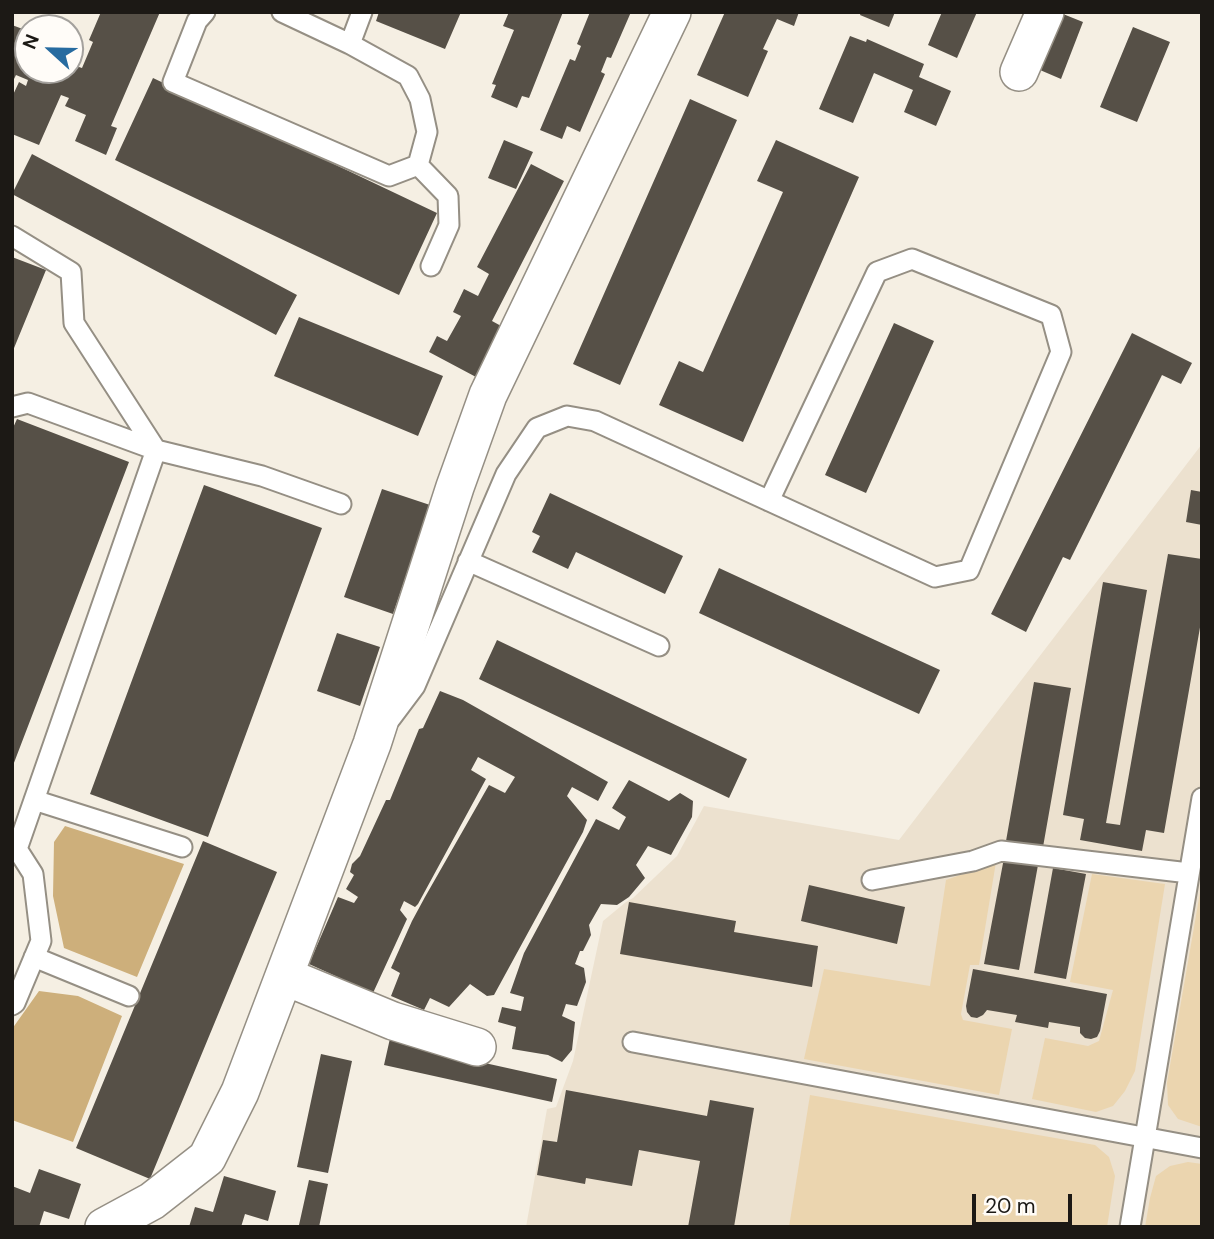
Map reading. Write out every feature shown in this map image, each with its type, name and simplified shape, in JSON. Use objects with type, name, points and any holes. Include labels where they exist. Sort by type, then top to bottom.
[{"type":"street","points":[[104,1227],[152,1201],[207,1158],[240,1092],[372,744],[455,487],[488,395],[672,12]]},
{"type":"street","points":[[1019,72],[1045,12]]},
{"type":"street","points":[[284,976],[393,1021],[477,1047]]},
{"type":"lane","points":[[205,12],[197,21],[173,82],[390,176],[418,165]]},
{"type":"lane","points":[[282,12],[350,44],[408,76],[420,99],[427,132],[418,165]]},
{"type":"lane","points":[[350,44],[362,12]]},
{"type":"lane","points":[[418,165],[448,196],[449,225],[431,266]]},
{"type":"lane","points":[[12,236],[71,272],[74,323],[156,450]]},
{"type":"lane","points":[[372,744],[415,686],[506,474],[537,428],[566,416],[595,421],[769,501],[935,577],[969,570],[1061,352],[1051,315],[912,259],[877,272],[769,501]]},
{"type":"lane","points":[[12,407],[28,403],[156,450],[262,476],[341,504]]},
{"type":"lane","points":[[12,1005],[41,941],[33,874],[15,850],[20,817],[34,800],[156,450]]},
{"type":"lane","points":[[468,561],[659,646]]},
{"type":"lane","points":[[1130,1227],[1202,798]]},
{"type":"lane","points":[[34,800],[182,847]]},
{"type":"lane","points":[[872,880],[973,861],[1000,851],[1189,873]]},
{"type":"lane","points":[[34,957],[129,996]]},
{"type":"lane","points":[[633,1042],[1202,1148]]},
{"type":"shaded area","points":[[1202,444],[1202,1227],[526,1227],[547,1109],[556,1107],[573,1061],[603,921],[633,898],[677,856],[704,806],[899,840]]},
{"type":"shaded area","points":[[65,826],[184,864],[137,977],[64,948],[53,896],[54,842]]},
{"type":"shaded area","points":[[996,862],[979,965],[970,965],[961,1014],[963,1020],[1012,1029],[999,1095],[804,1059],[824,969],[930,986],[946,880]]},
{"type":"shaded area","points":[[1092,874],[1165,884],[1135,1071],[1125,1091],[1113,1106],[1096,1112],[1032,1099],[1045,1038],[1088,1046],[1099,1041],[1113,990],[1070,982]]},
{"type":"shaded area","points":[[1202,881],[1202,1127],[1178,1119],[1168,1105],[1167,1083]]},
{"type":"shaded area","points":[[39,991],[78,996],[122,1016],[73,1142],[12,1120],[12,1029]]},
{"type":"shaded area","points":[[810,1095],[1095,1145],[1109,1157],[1115,1176],[1107,1227],[789,1227]]},
{"type":"shaded area","points":[[1188,1162],[1202,1164],[1202,1227],[1145,1227],[1156,1176],[1170,1166]]},
{"type":"building","points":[[101,12],[160,12],[111,126],[117,128],[106,155],[75,141],[86,115],[65,106],[69,98],[61,95],[39,145],[12,134],[12,97],[18,84],[84,84],[84,63],[93,42],[89,40]]},
{"type":"building","points":[[379,12],[461,12],[445,49],[376,21]]},
{"type":"building","points":[[509,12],[563,12],[529,98],[522,96],[517,108],[491,97],[496,85],[492,84],[514,30],[503,26]]},
{"type":"building","points":[[590,12],[631,12],[611,58],[607,57],[601,72],[605,74],[580,132],[567,126],[562,139],[540,130],[570,59],[575,61],[581,46],[577,44]]},
{"type":"building","points":[[725,12],[799,12],[794,26],[777,19],[763,49],[768,51],[748,97],[697,75]]},
{"type":"building","points":[[861,12],[895,12],[889,27],[860,15]]},
{"type":"building","points":[[942,12],[977,12],[957,58],[928,45]]},
{"type":"building","points":[[1058,12],[1083,22],[1061,79],[1033,67]]},
{"type":"building","points":[[12,25],[14,79],[12,83]]},
{"type":"building","points":[[1133,27],[1170,42],[1137,122],[1100,107]]},
{"type":"building","points":[[850,36],[866,42],[867,39],[924,64],[919,77],[951,91],[936,126],[904,112],[913,90],[874,73],[853,123],[819,109]]},
{"type":"building","points":[[153,78],[437,213],[399,295],[115,160]]},
{"type":"building","points":[[690,99],[737,120],[620,385],[573,364]]},
{"type":"building","points":[[504,140],[533,152],[516,189],[488,178]]},
{"type":"building","points":[[776,140],[859,177],[743,442],[659,405],[679,361],[703,372],[783,192],[757,181]]},
{"type":"building","points":[[32,154],[297,295],[276,335],[12,194]]},
{"type":"building","points":[[531,164],[564,181],[492,321],[512,332],[491,349],[476,377],[429,352],[437,336],[447,341],[461,316],[453,312],[464,289],[478,296],[489,274],[477,267]]},
{"type":"building","points":[[12,257],[46,270],[12,353]]},
{"type":"building","points":[[299,317],[443,376],[418,436],[274,376]]},
{"type":"building","points":[[894,323],[934,341],[866,493],[825,475]]},
{"type":"building","points":[[1132,333],[1192,363],[1181,384],[1162,375],[1070,560],[1063,557],[1026,632],[991,614]]},
{"type":"building","points":[[17,419],[129,462],[12,768],[12,430]]},
{"type":"building","points":[[204,485],[322,528],[208,837],[90,794]]},
{"type":"building","points":[[382,489],[430,505],[393,614],[344,597]]},
{"type":"building","points":[[1191,490],[1202,492],[1202,525],[1186,522]]},
{"type":"building","points":[[550,493],[683,556],[665,594],[576,552],[568,569],[532,552],[540,536],[532,532]]},
{"type":"building","points":[[1168,554],[1202,559],[1202,616],[1164,833],[1146,830],[1142,851],[1080,840],[1084,819],[1063,815],[1103,582],[1147,590],[1106,823],[1120,825]]},
{"type":"building","points":[[719,568],[940,670],[919,714],[699,613]]},
{"type":"building","points":[[337,633],[380,647],[360,706],[317,691]]},
{"type":"building","points":[[497,640],[747,759],[729,798],[479,679]]},
{"type":"building","points":[[1034,682],[1071,688],[1043,847],[1006,841]]},
{"type":"building","points":[[440,691],[463,700],[608,782],[598,801],[572,787],[567,796],[587,820],[583,832],[494,995],[487,996],[470,984],[449,1007],[430,998],[424,1010],[391,996],[400,973],[391,968],[412,921],[489,785],[505,793],[515,777],[478,757],[471,770],[486,779],[418,904],[415,907],[404,901],[400,910],[407,919],[373,993],[309,964],[338,897],[354,903],[358,897],[346,889],[354,875],[350,872],[352,864],[360,856],[386,800],[390,800],[419,729],[423,728]]},
{"type":"building","points":[[629,780],[669,801],[680,793],[693,801],[692,817],[671,855],[648,846],[636,865],[645,878],[629,897],[617,905],[601,904],[589,925],[591,935],[575,964],[584,968],[586,982],[577,1006],[566,1004],[562,1016],[575,1022],[572,1050],[562,1062],[548,1055],[512,1049],[516,1027],[498,1022],[502,1007],[521,1011],[524,997],[510,993],[524,953],[596,819],[619,830],[626,817],[612,808]]},
{"type":"building","points":[[203,841],[277,872],[150,1179],[76,1148]]},
{"type":"building","points":[[1004,858],[1038,865],[1019,970],[984,964]]},
{"type":"building","points":[[1053,868],[1086,874],[1066,979],[1034,973]]},
{"type":"building","points":[[809,885],[905,907],[897,944],[801,921]]},
{"type":"building","points":[[629,902],[736,921],[734,932],[818,946],[812,987],[620,954]]},
{"type":"building","points":[[973,969],[1107,994],[1097,1037],[1085,1038],[1080,1033],[1080,1027],[1049,1022],[1048,1028],[1015,1022],[1017,1015],[987,1010],[977,1018],[971,1017],[966,1006]]},
{"type":"building","points":[[391,1034],[428,1042],[426,1050],[557,1079],[552,1102],[384,1065]]},
{"type":"building","points":[[321,1054],[352,1061],[328,1173],[297,1167]]},
{"type":"building","points":[[566,1090],[707,1116],[710,1100],[754,1108],[734,1227],[688,1227],[700,1161],[639,1150],[632,1186],[586,1178],[585,1184],[537,1175],[543,1140],[557,1142]]},
{"type":"building","points":[[39,1169],[81,1184],[69,1219],[44,1211],[39,1227],[12,1227],[12,1186],[30,1193]]},
{"type":"building","points":[[224,1176],[276,1191],[268,1221],[245,1214],[241,1227],[189,1227],[195,1207],[213,1212]]},
{"type":"building","points":[[309,1180],[328,1184],[319,1227],[299,1225]]}]
